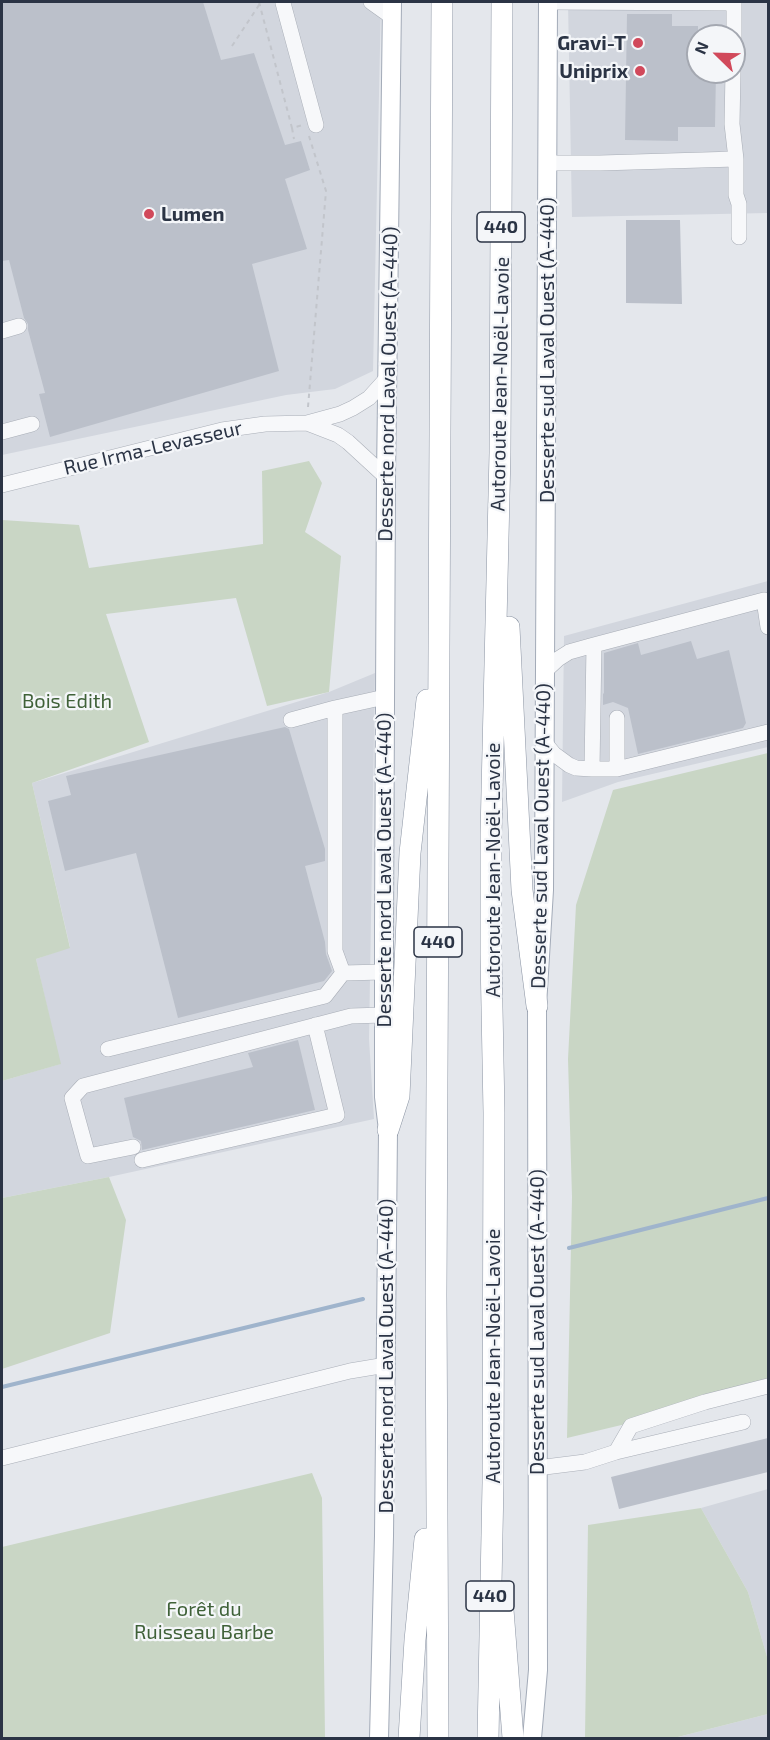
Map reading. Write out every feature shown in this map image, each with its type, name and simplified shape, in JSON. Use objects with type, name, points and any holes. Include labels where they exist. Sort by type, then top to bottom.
[{"type":"highway","name":"440","points":[[438,1738],[436,1434],[442,2]]},
{"type":"highway","name":"Autoroute Jean-Noël-Lavoie","points":[[488,1738],[493,1483],[494,1113],[491,834],[500,453],[502,2]]},
{"type":"highway","points":[[500,453],[522,890],[537,1006]]},
{"type":"highway","points":[[388,1130],[399,1096],[410,853],[439,590]]},
{"type":"highway","points":[[409,1738],[415,1640],[436,1434]]},
{"type":"highway","points":[[493,1483],[513,1738]]},
{"type":"main road","name":"Desserte sud Laval Ouest (A-440)","points":[[538,1670],[537,1006],[544,890],[548,2]]},
{"type":"main road","name":"Desserte nord Laval Ouest (A-440)","points":[[379,1738],[384,1536],[388,1130],[384,1097],[384,972],[386,477],[392,9]]},
{"type":"main road","points":[[532,1738],[538,1670]]},
{"type":"main road","points":[[538,1670],[544,1738]]},
{"type":"street","points":[[284,2],[310,128]]},
{"type":"street","points":[[371,2],[392,9]]},
{"type":"street","points":[[548,2],[734,2],[734,24]]},
{"type":"street","points":[[734,84],[732,124],[736,195],[739,204],[739,237]]},
{"type":"street","points":[[548,163],[735,159]]},
{"type":"street","points":[[2,331],[19,326]]},
{"type":"street","name":"Rue Irma-Levasseur","points":[[2,485],[222,430],[280,423],[307,423],[340,414],[369,398],[387,378]]},
{"type":"street","name":"Rue Irma-Levasseur","points":[[307,423],[348,441],[386,477]]},
{"type":"street","points":[[2,432],[32,424]]},
{"type":"street","points":[[545,671],[563,655],[575,649],[764,600],[768,627]]},
{"type":"street","points":[[592,769],[594,645]]},
{"type":"street","points":[[291,720],[385,697]]},
{"type":"street","points":[[335,708],[335,951],[343,973]]},
{"type":"street","points":[[617,769],[618,718]]},
{"type":"street","points":[[545,743],[554,754],[576,768],[617,769],[768,732]]},
{"type":"street","points":[[343,973],[384,972]]},
{"type":"street","points":[[108,1049],[325,996],[343,973]]},
{"type":"street","points":[[133,1148],[88,1156],[72,1098],[83,1086],[351,1016],[384,1015]]},
{"type":"street","points":[[142,1161],[337,1115],[315,1025]]},
{"type":"street","points":[[2,1458],[350,1371],[386,1365]]},
{"type":"street","points":[[616,1452],[631,1426],[705,1402],[768,1386]]},
{"type":"street","points":[[537,1468],[585,1462],[616,1452],[743,1422]]},
{"type":"path","points":[[232,46],[259,2]]},
{"type":"path","points":[[259,2],[294,139]]},
{"type":"path","points":[[291,128],[310,128],[326,191],[308,407]]},
{"type":"shaded area","name":"Lumen","points":[[2,2],[381,2],[373,371],[335,389],[286,395],[2,455]]},
{"type":"shaded area","points":[[568,2],[768,2],[768,213],[572,217]]},
{"type":"shaded area","points":[[768,581],[768,747],[618,782],[562,802],[564,636]]},
{"type":"shaded area","points":[[375,673],[369,1039],[374,1119],[2,1198],[2,1081],[60,1064],[36,959],[70,947],[32,783],[329,692]]},
{"type":"shaded area","points":[[768,1489],[768,1660],[748,1592],[701,1508]]},
{"type":"shaded area","points":[[768,1714],[768,1738],[674,1738]]},
{"type":"green space","name":"Bois Edith","points":[[309,461],[322,483],[305,532],[341,556],[329,692],[267,706],[236,598],[106,614],[149,742],[32,783],[70,948],[36,959],[61,1064],[2,1081],[2,520],[79,525],[89,568],[263,544],[262,471]]},
{"type":"green space","points":[[768,753],[768,1390],[567,1438],[572,1197],[568,1059],[576,905],[613,790]]},
{"type":"green space","points":[[109,1177],[126,1220],[110,1333],[2,1369],[2,1198]]},
{"type":"green space","name":"Forêt du Ruisseau Barbe","points":[[312,1473],[322,1498],[325,1738],[2,1738],[2,1547]]},
{"type":"green space","points":[[701,1508],[748,1592],[768,1660],[768,1714],[674,1738],[585,1738],[588,1525]]},
{"type":"building","name":"Lumen","points":[[2,2],[203,2],[221,60],[254,53],[285,145],[301,141],[310,170],[285,179],[307,249],[252,264],[279,371],[50,437],[39,394],[45,393],[28,324],[24,318],[9,260],[2,261]]},
{"type":"building","points":[[627,14],[672,14],[672,26],[686,26],[686,84],[716,84],[715,127],[678,127],[678,141],[625,140]]},
{"type":"building","points":[[626,220],[680,220],[682,304],[626,303]]},
{"type":"building","points":[[691,641],[697,659],[729,650],[746,723],[743,728],[638,754],[628,708],[613,702],[603,705],[604,653],[638,643],[641,655]]},
{"type":"building","points":[[285,727],[289,729],[325,849],[325,861],[305,866],[332,971],[324,981],[178,1018],[136,853],[65,871],[48,801],[71,795],[66,776]]},
{"type":"building","points":[[298,1040],[315,1110],[142,1150],[141,1141],[133,1137],[124,1098],[253,1067],[248,1053]]},
{"type":"building","points":[[768,1438],[768,1472],[619,1509],[611,1477]]},
{"type":"waterway","points":[[569,1248],[768,1198]]},
{"type":"waterway","points":[[2,1387],[363,1299]]},
{"type":"place","name":"Gravi-T","points":[[638,43]]},
{"type":"place","name":"Uniprix","points":[[640,71]]},
{"type":"place","name":"Lumen","points":[[149,214]]}]
